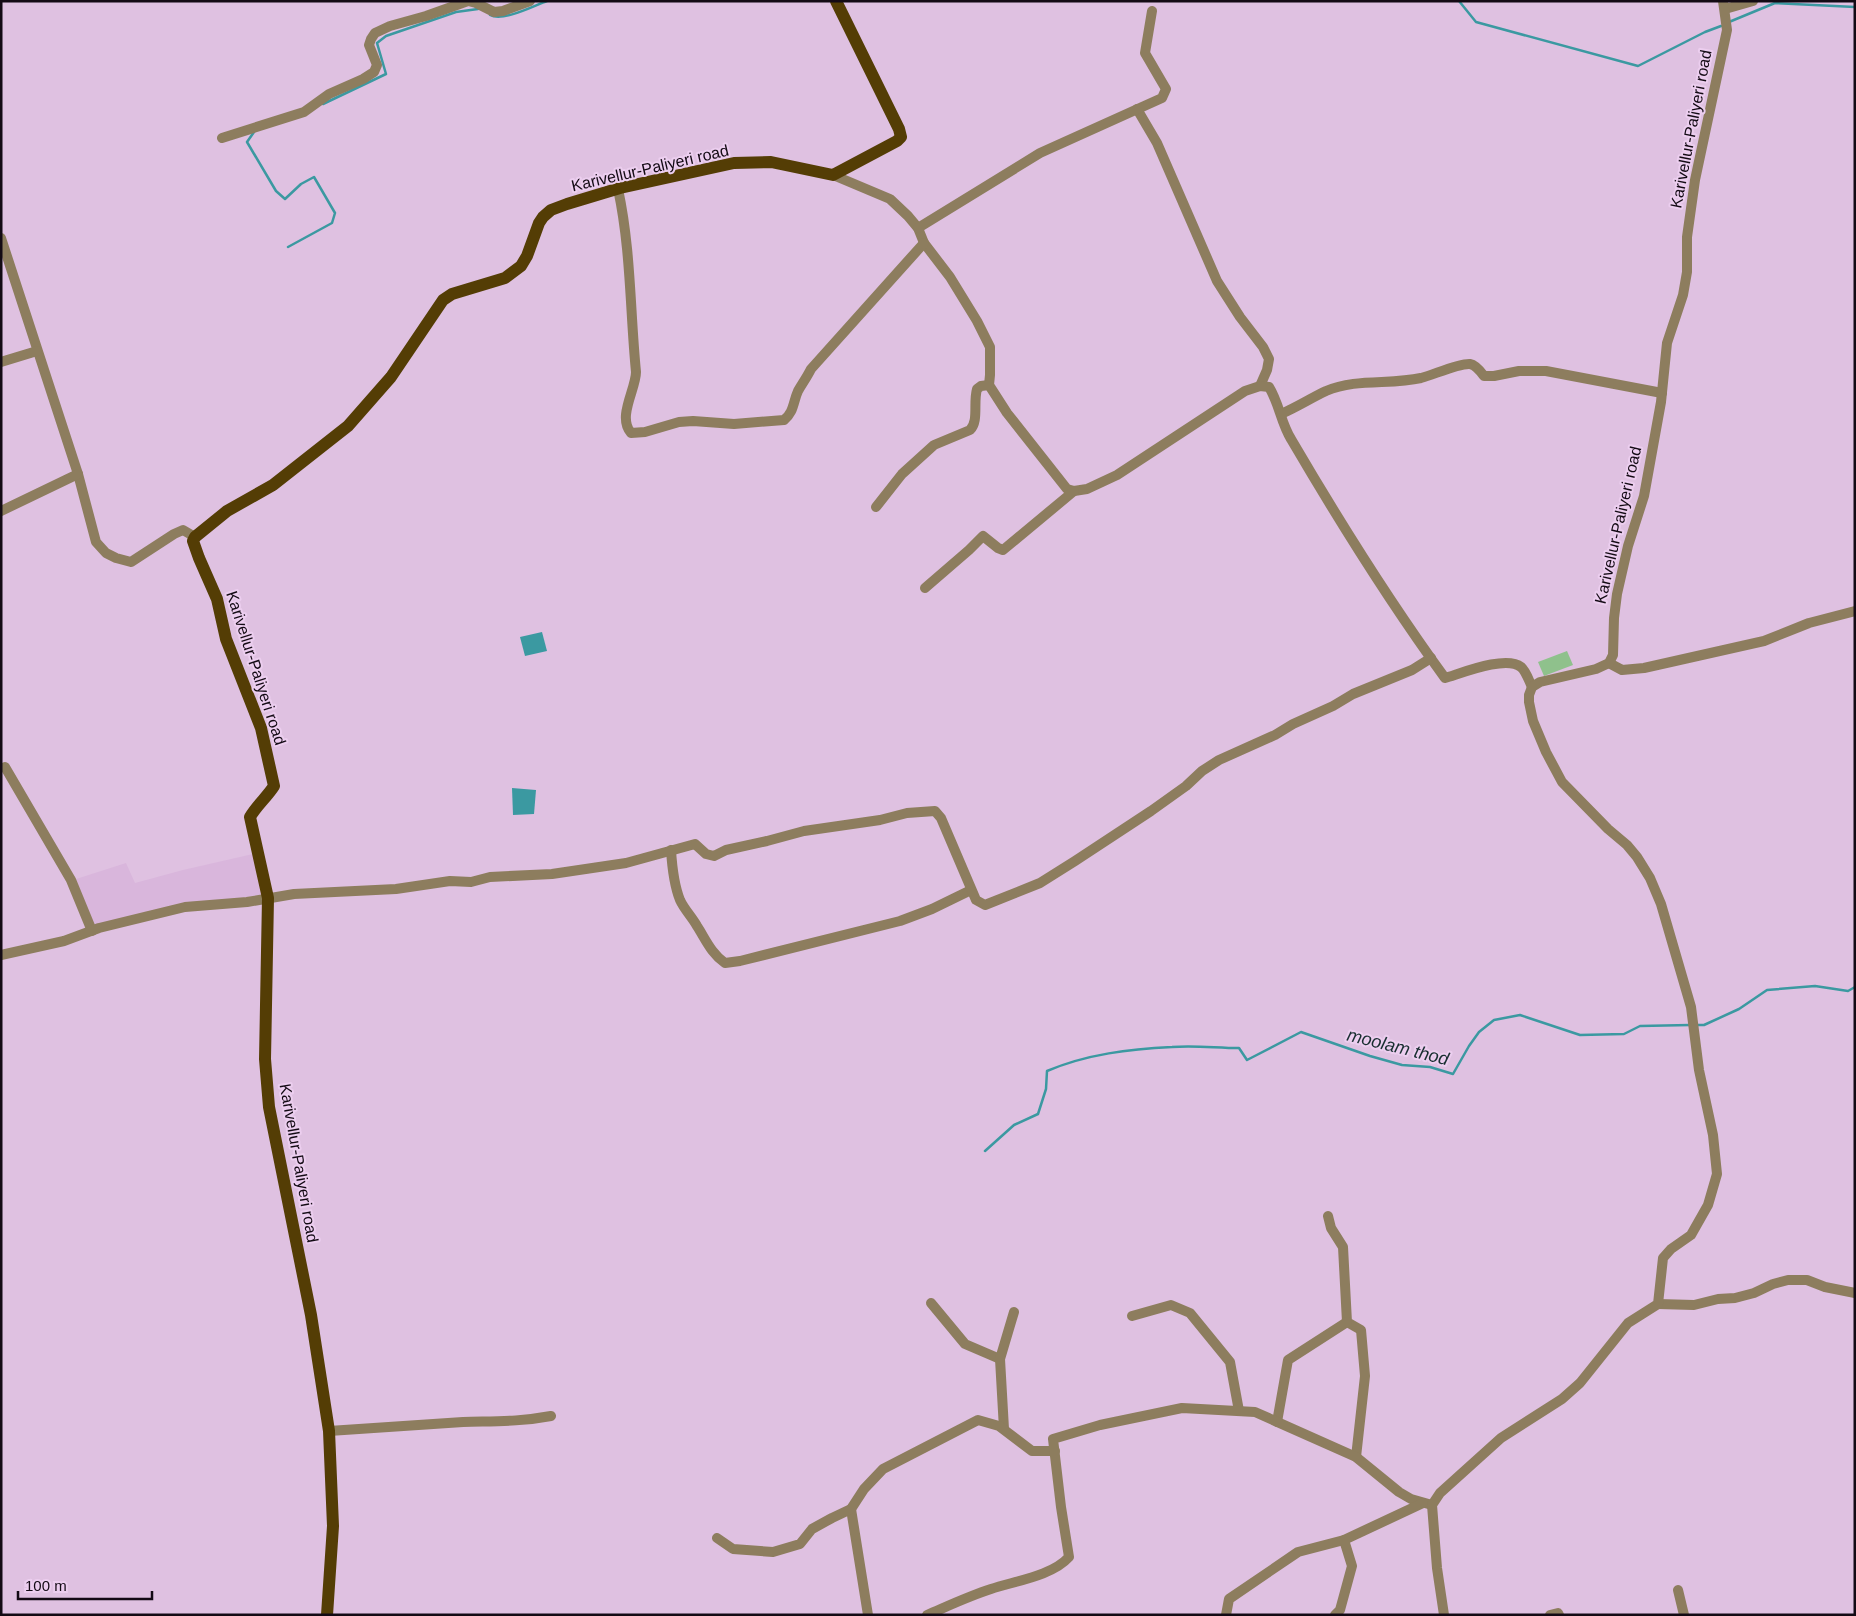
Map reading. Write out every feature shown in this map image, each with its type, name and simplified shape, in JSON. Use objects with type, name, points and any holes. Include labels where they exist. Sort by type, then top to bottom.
[{"type":"main road","points":[[833,176],[901,137],[836,1]]},
{"type":"main road","name":"Karivellur-Paliyeri road","points":[[327,1615],[333,1526],[329,1431],[311,1315],[269,1107],[265,1058],[268,898],[250,817],[256,807],[269,795],[274,786],[261,728],[226,639],[217,599],[193,541],[195,537],[227,510],[273,485],[348,426],[391,377],[443,300],[452,294],[505,278],[520,266],[527,256],[539,222],[550,210],[618,189],[734,163],[771,162],[833,176]]},
{"type":"street","points":[[222,138],[304,112],[329,94],[374,72],[378,65],[370,45],[371,39],[375,33],[390,26],[468,1],[494,12],[503,11],[530,1]]},
{"type":"street","points":[[1724,5],[1752,1]]},
{"type":"street","name":"Karivellur-Paliyeri road","points":[[1609,663],[1613,655],[1617,594],[1628,546],[1644,496],[1662,393],[1668,343],[1683,295],[1687,272],[1687,237],[1695,180],[1728,30],[1724,5]]},
{"type":"street","points":[[918,228],[1040,153],[1162,98],[1166,88],[1145,53],[1152,11]]},
{"type":"street","points":[[1137,109],[1157,143],[1217,281],[1240,317],[1263,347],[1269,359],[1267,370],[1260,386]]},
{"type":"street","points":[[833,176],[890,199],[918,228],[924,243],[950,276],[990,347],[989,385],[1007,413],[1057,479],[1067,489],[1074,491],[1087,489],[1117,475],[1245,391],[1260,386],[1269,387],[1275,397],[1289,436],[1363,559],[1445,678],[1501,663],[1514,664],[1522,668],[1532,687]]},
{"type":"street","points":[[618,189],[629,258],[631,317],[636,372],[628,404],[627,425],[631,433],[645,432],[679,422],[693,421],[734,424],[784,420],[790,416],[798,392],[812,369],[924,243]]},
{"type":"street","points":[[1,238],[78,474],[96,542],[106,553],[131,562],[183,530],[195,537]]},
{"type":"street","points":[[1,362],[37,351]]},
{"type":"street","points":[[1281,414],[1326,391],[1359,382],[1394,383],[1437,374],[1454,367],[1470,364],[1478,368],[1484,376],[1519,371],[1546,371],[1662,393]]},
{"type":"street","points":[[876,507],[902,474],[934,445],[970,430],[974,426],[977,389],[981,386],[989,385]]},
{"type":"street","points":[[1,511],[78,474]]},
{"type":"street","points":[[926,588],[983,536],[1003,550],[1074,491]]},
{"type":"street","points":[[1658,1304],[1662,1258],[1691,1235],[1708,1205],[1716,1174],[1713,1135],[1699,1070],[1692,1018],[1661,904],[1650,878],[1627,845],[1608,829],[1562,782],[1546,752],[1533,721],[1529,695],[1532,687],[1540,682],[1596,669],[1609,663],[1622,670],[1644,668],[1764,641],[1809,623],[1855,611]]},
{"type":"street","points":[[1,955],[64,941],[92,931],[167,910],[332,891],[396,889],[450,881],[471,882],[490,877],[552,874],[626,863],[695,844],[706,854],[714,856],[726,850],[804,831],[880,820],[907,813],[935,811],[947,830],[976,900],[985,904],[1040,883],[1151,811],[1219,760],[1334,706],[1353,694],[1412,670],[1430,658]]},
{"type":"street","points":[[5,767],[71,880],[92,931]]},
{"type":"street","points":[[671,850],[680,900],[698,926],[709,947],[725,963],[740,961],[900,920],[932,909],[971,890]]},
{"type":"street","points":[[1328,1216],[1331,1228],[1343,1247],[1348,1322]]},
{"type":"street","points":[[1226,1615],[1229,1599],[1298,1552],[1344,1540],[1428,1504],[1501,1438],[1562,1398],[1580,1383],[1628,1323],[1658,1304],[1694,1305],[1718,1299],[1734,1298],[1754,1293],[1773,1284],[1788,1280],[1807,1280],[1825,1287],[1855,1293]]},
{"type":"street","points":[[931,1303],[965,1344],[1000,1359]]},
{"type":"street","points":[[1132,1316],[1171,1305],[1190,1313],[1230,1362],[1239,1411]]},
{"type":"street","points":[[1004,1429],[1000,1359],[1014,1312]]},
{"type":"street","points":[[1277,1422],[1288,1360],[1348,1322]]},
{"type":"street","points":[[1348,1322],[1361,1330],[1365,1376],[1356,1456]]},
{"type":"street","points":[[927,1615],[990,1589],[1029,1578],[1062,1565],[1069,1556],[1061,1507],[1054,1439],[1109,1424],[1182,1408],[1255,1412],[1356,1456],[1399,1492],[1411,1499],[1428,1504]]},
{"type":"street","points":[[329,1431],[467,1422],[502,1422],[551,1416]]},
{"type":"street","points":[[717,1538],[734,1550],[773,1552],[800,1544],[812,1529],[851,1509],[864,1489],[883,1469],[978,1420],[999,1426],[1032,1452],[1055,1451]]},
{"type":"street","points":[[1428,1504],[1444,1615]]},
{"type":"street","points":[[851,1509],[868,1615]]},
{"type":"street","points":[[1335,1615],[1340,1610],[1352,1566],[1344,1540]]},
{"type":"street","points":[[1678,1590],[1684,1615]]},
{"type":"street","points":[[1550,1615],[1558,1613],[1559,1615]]},
{"type":"shaded area","points":[[542,632],[547,651],[525,656],[520,637]]},
{"type":"shaded area","points":[[1567,651],[1573,665],[1544,676],[1538,662]]},
{"type":"shaded area","points":[[512,788],[536,790],[534,814],[513,815]]},
{"type":"shaded area","points":[[253,854],[263,894],[94,927],[73,880],[126,863],[135,883]]},
{"type":"waterway","points":[[490,15],[496,17],[510,15],[547,1]]},
{"type":"waterway","points":[[1459,1],[1476,22],[1638,66],[1705,32],[1721,26]]},
{"type":"waterway","points":[[1729,22],[1775,3],[1855,7]]},
{"type":"waterway","points":[[323,104],[386,74],[377,43],[386,36],[456,12],[478,9]]},
{"type":"waterway","points":[[254,132],[247,142],[276,191],[285,199],[301,184],[314,177],[335,213],[332,223],[288,247]]},
{"type":"waterway","name":"moolam thod","points":[[1695,1025],[1704,1025],[1739,1009],[1767,990],[1815,986],[1848,991],[1855,987]]},
{"type":"waterway","name":"moolam thod","points":[[985,1151],[1014,1125],[1038,1114],[1046,1089],[1047,1071],[1078,1060],[1109,1053],[1180,1046],[1239,1048],[1247,1060],[1301,1032],[1402,1065],[1430,1067],[1453,1074],[1479,1032],[1494,1020],[1520,1015],[1580,1035],[1624,1034],[1640,1026],[1690,1025]]}]
